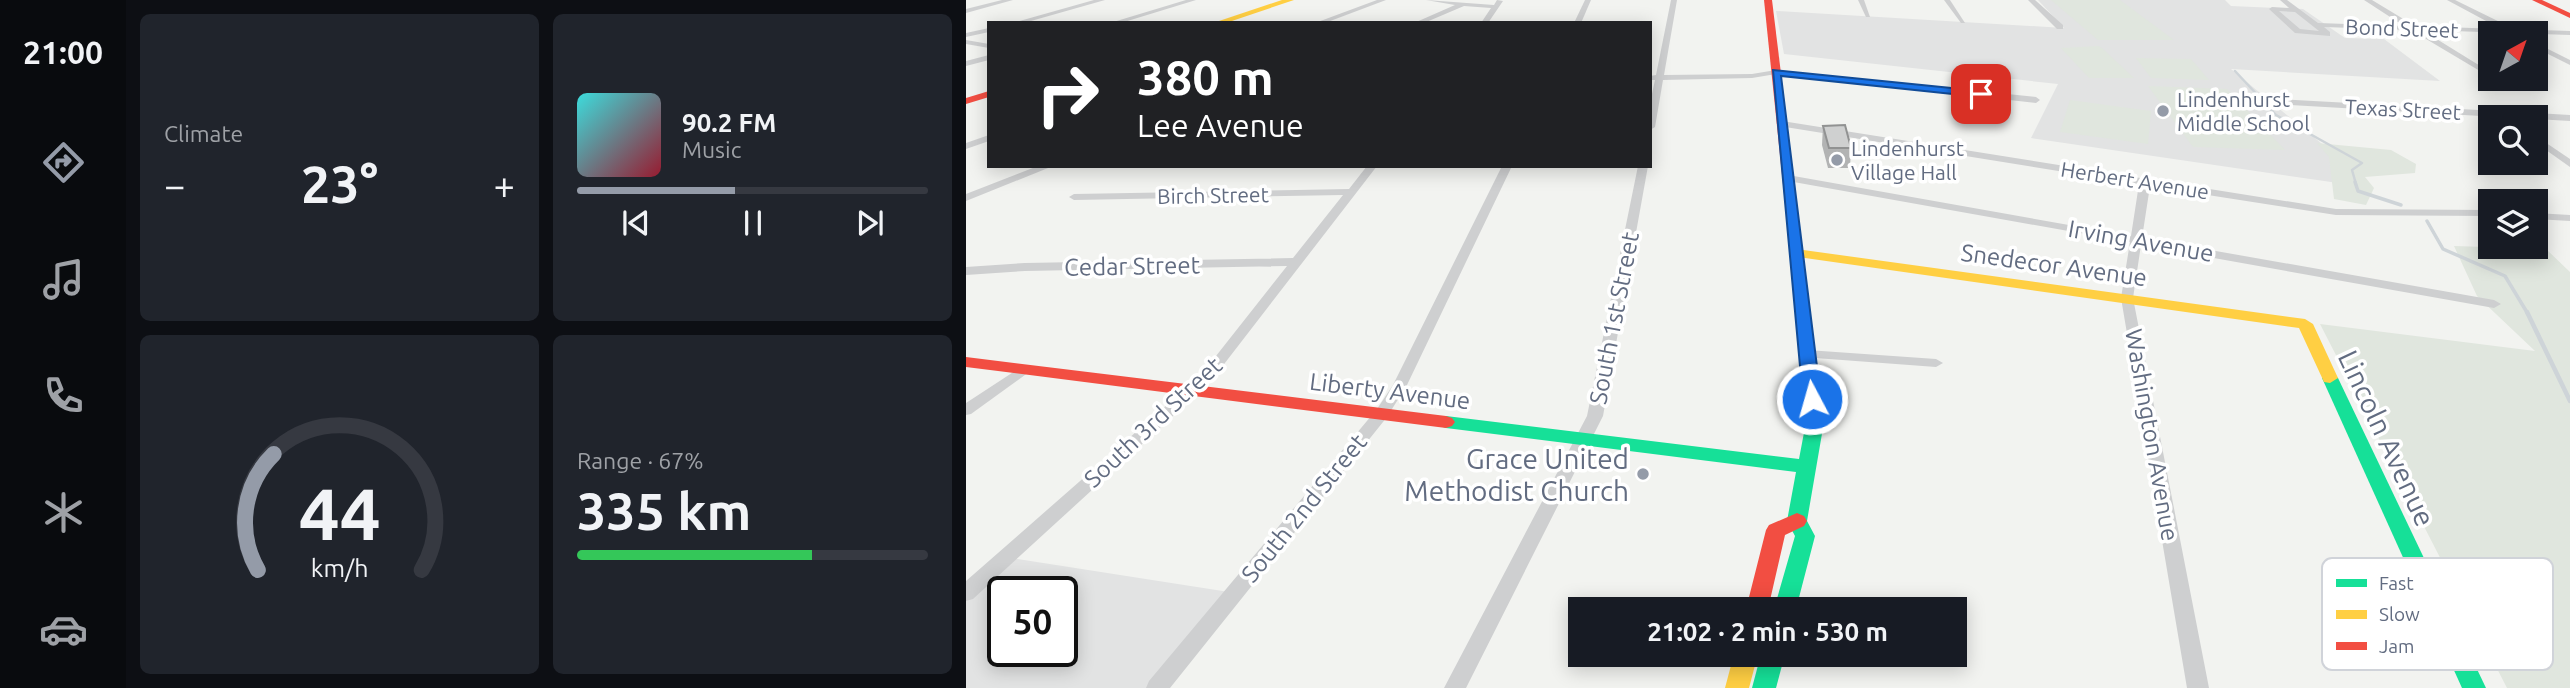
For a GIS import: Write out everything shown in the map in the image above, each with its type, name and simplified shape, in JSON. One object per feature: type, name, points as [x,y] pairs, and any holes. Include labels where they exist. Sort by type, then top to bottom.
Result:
[{"type":"street","points":[[966,11],[1010,0]]},
{"type":"street","points":[[1023,21],[1102,0]]},
{"type":"street","points":[[1120,21],[1192,0]]},
{"type":"street","points":[[1223,21],[1290,0]]},
{"type":"street","points":[[1324,21],[1383,0]]},
{"type":"street","points":[[1429,0],[1496,7]]},
{"type":"street","points":[[1422,21],[1473,0]]},
{"type":"street","points":[[1486,21],[1501,0]]},
{"type":"street","points":[[1578,21],[1588,0]]},
{"type":"street","points":[[1652,107],[1655,78],[1674,0]]},
{"type":"street","points":[[1768,0],[1815,422],[1797,521],[1805,536],[1788,597]]},
{"type":"street","points":[[1860,0],[1868,16]]},
{"type":"street","points":[[1947,0],[1963,22]]},
{"type":"street","points":[[2031,0],[2060,27]]},
{"type":"street","points":[[2283,0],[2297,10],[2318,25],[2326,34],[2298,31],[2272,9],[2297,10]]},
{"type":"street","points":[[2367,0],[2478,68]]},
{"type":"street","points":[[2450,0],[2491,21]]},
{"type":"street","points":[[2536,0],[2570,16]]},
{"type":"street","name":"Bond Street","points":[[2318,25],[2478,31]]},
{"type":"street","points":[[966,36],[987,31]]},
{"type":"street","name":"Bond Street","points":[[2548,33],[2570,33]]},
{"type":"street","points":[[966,41],[987,46]]},
{"type":"street","points":[[2548,51],[2570,62]]},
{"type":"street","points":[[966,64],[987,59]]},
{"type":"street","points":[[1655,78],[1752,76],[1776,72],[2036,100]]},
{"type":"street","points":[[966,101],[987,95]]},
{"type":"street","name":"Texas Street","points":[[2277,102],[2478,114]]},
{"type":"street","name":"Texas Street","points":[[2548,117],[2570,118]]},
{"type":"street","name":"Herbert Avenue","points":[[1782,124],[2336,212],[2478,213]]},
{"type":"street","points":[[966,146],[987,139]]},
{"type":"street","points":[[2548,148],[2569,163]]},
{"type":"street","points":[[966,198],[1043,168]]},
{"type":"street","name":"South 3rd Street","points":[[966,593],[1195,390],[1370,168]]},
{"type":"street","name":"South 2nd Street","points":[[1157,688],[1382,413],[1400,385],[1506,168]]},
{"type":"street","name":"South 1st Street","points":[[1455,688],[1595,416],[1643,168]]},
{"type":"street","name":"Irving Avenue","points":[[1788,178],[2494,304]]},
{"type":"street","name":"Washington Avenue","points":[[2146,182],[2127,298],[2198,688]]},
{"type":"street","name":"Birch Street","points":[[1074,197],[1351,192]]},
{"type":"street","points":[[2548,217],[2570,218]]},
{"type":"street","name":"Snedecor Avenue","points":[[1796,253],[2305,324]]},
{"type":"street","name":"Cedar Street","points":[[966,271],[1025,267],[1298,262]]},
{"type":"street","name":"Lincoln Avenue","points":[[2305,324],[2414,558]]},
{"type":"street","points":[[1807,354],[1936,363]]},
{"type":"street","name":"Liberty Avenue","points":[[966,362],[1808,467]]},
{"type":"street","points":[[966,410],[1024,369]]},
{"type":"street","points":[[1760,597],[1776,530],[1797,521]]},
{"type":"street","points":[[1737,688],[1742,667]]},
{"type":"street","points":[[1764,688],[1770,667]]},
{"type":"street","name":"Lincoln Avenue","points":[[2466,670],[2474,688]]},
{"type":"shaded area","name":"Lindenhurst Middle School","points":[[2038,0],[2225,0],[2231,6],[2303,9],[2345,38],[2384,39],[2440,81],[2231,69],[2333,153],[2338,183],[2031,138],[2058,84],[1784,54],[1776,11],[2064,28]]},
{"type":"shaded area","points":[[2051,0],[2120,0],[2174,40],[2098,40]]},
{"type":"shaded area","points":[[2098,46],[2134,78],[2089,78],[2061,48]]},
{"type":"shaded area","points":[[2136,58],[2191,59],[2209,80],[2151,78]]},
{"type":"shaded area","points":[[2148,86],[2227,89],[2285,150],[2193,147]]},
{"type":"shaded area","points":[[2070,100],[2151,111],[2148,144],[2060,132]]},
{"type":"shaded area","points":[[2317,143],[2391,150],[2416,164],[2415,173],[2365,177],[2374,188],[2366,205],[2334,199],[2329,157]]},
{"type":"shaded area","points":[[2454,246],[2478,247],[2478,259],[2548,259],[2548,251],[2570,272],[2570,688],[2507,688],[2498,670],[2553,670],[2553,558],[2440,558],[2320,324],[2535,351],[2477,296]]},
{"type":"shaded area","points":[[1012,558],[1229,592],[1149,688],[966,688],[966,601],[987,581],[987,667],[1078,667],[1078,576],[993,576]]},
{"type":"building","points":[[1845,125],[1851,148],[1829,148],[1823,126]]},
{"type":"waterway","points":[[2235,71],[2276,115],[2362,163],[2352,170],[2356,184]]},
{"type":"waterway","points":[[2355,182],[2358,191],[2401,205]]},
{"type":"waterway","points":[[2427,221],[2443,249],[2505,276],[2528,314]]},
{"type":"waterway","points":[[2528,314],[2570,401]]},
{"type":"traffic: fast","points":[[1788,597],[1805,536],[1797,521],[1815,422],[1803,311]]},
{"type":"traffic: fast","points":[[2330,378],[2414,558]]},
{"type":"traffic: fast","points":[[1446,422],[1808,467]]},
{"type":"traffic: fast","points":[[1764,688],[1770,667]]},
{"type":"traffic: fast","points":[[2466,670],[2474,688]]},
{"type":"traffic: slow","points":[[1223,21],[1290,0]]},
{"type":"traffic: slow","points":[[1796,253],[2305,324],[2330,378]]},
{"type":"traffic: slow","points":[[1737,688],[1743,667]]},
{"type":"traffic: jam","points":[[1768,0],[1803,311]]},
{"type":"traffic: jam","points":[[2536,0],[2570,16]]},
{"type":"traffic: jam","points":[[966,101],[987,95]]},
{"type":"traffic: jam","points":[[966,362],[1446,422]]},
{"type":"traffic: jam","points":[[1760,597],[1776,530],[1797,521]]},
{"type":"place","name":"Lindenhurst Middle School","points":[[2163,111]]},
{"type":"place","name":"Lindenhurst Village Hall","points":[[1837,160]]},
{"type":"place","name":"Grace United Methodist Church","points":[[1643,474]]},
{"type":"route","points":[[1812,399],[1776,72],[1981,94]]}]
